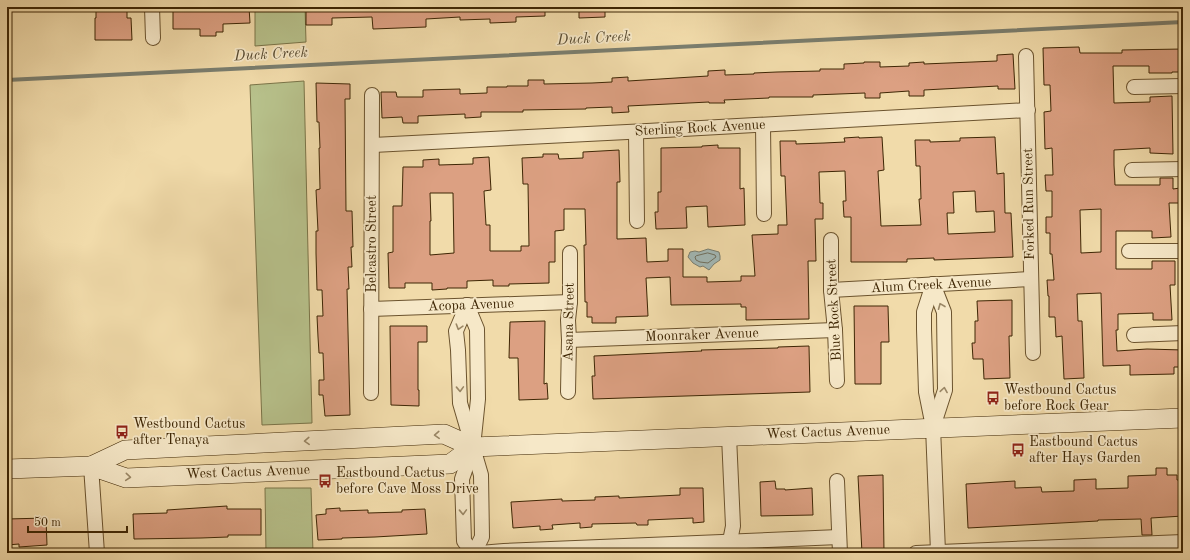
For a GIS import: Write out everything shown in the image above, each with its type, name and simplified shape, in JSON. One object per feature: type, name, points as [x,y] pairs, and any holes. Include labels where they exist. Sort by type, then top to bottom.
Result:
[{"type":"main road","name":"West Cactus Avenue","points":[[91,466],[125,450],[444,434],[473,447],[1183,418]]},
{"type":"main road","name":"West Cactus Avenue","points":[[7,470],[91,466],[126,478],[450,464],[473,447]]},
{"type":"street","points":[[152,7],[153,38]]},
{"type":"street","name":"Forked Run Street","points":[[1026,56],[1033,353]]},
{"type":"street","points":[[1134,86],[1183,86]]},
{"type":"street","name":"Belcastro Street","points":[[372,95],[372,393]]},
{"type":"street","name":"Sterling Rock Avenue","points":[[373,145],[1028,110]]},
{"type":"street","points":[[763,125],[764,214]]},
{"type":"street","points":[[636,132],[637,221]]},
{"type":"street","points":[[1132,170],[1183,169]]},
{"type":"street","name":"Blue Rock Street","points":[[831,240],[831,290],[835,330],[837,381]]},
{"type":"street","points":[[1129,251],[1183,250]]},
{"type":"street","name":"Asana Street","points":[[568,392],[570,253]]},
{"type":"street","name":"Alum Creek Avenue","points":[[831,290],[1031,280]]},
{"type":"street","points":[[932,284],[944,312],[945,390],[933,428]]},
{"type":"street","points":[[932,284],[924,312],[924,329],[926,392],[933,428],[938,552]]},
{"type":"street","name":"Acopa Avenue","points":[[371,308],[570,302]]},
{"type":"street","points":[[466,305],[456,331],[460,403],[473,447],[481,475],[482,537],[473,553],[464,541],[462,479],[473,447],[478,399],[477,329],[466,305]]},
{"type":"street","name":"Moonraker Avenue","points":[[569,340],[835,330]]},
{"type":"street","points":[[1134,335],[1183,333]]},
{"type":"street","points":[[729,436],[733,526],[730,547]]},
{"type":"street","points":[[91,466],[97,553]]},
{"type":"street","points":[[837,481],[840,553]]},
{"type":"street","points":[[480,553],[504,551],[730,547],[839,537]]},
{"type":"street","points":[[916,553],[1110,549],[1183,542]]},
{"type":"green space","points":[[255,7],[305,7],[306,42],[255,46]]},
{"type":"green space","points":[[304,81],[312,423],[262,425],[250,85]]},
{"type":"green space","points":[[265,488],[311,488],[313,553],[266,553]]},
{"type":"water","points":[[708,249],[719,252],[720,256],[720,260],[709,270],[703,266],[700,267],[693,263],[688,257],[690,252],[699,252]]},
{"type":"building","points":[[96,7],[127,7],[127,18],[131,18],[132,40],[95,40]]},
{"type":"building","points":[[173,7],[249,7],[250,23],[223,24],[223,32],[216,32],[216,36],[200,36],[200,29],[173,29]]},
{"type":"building","points":[[306,7],[545,7],[545,16],[516,17],[516,22],[490,23],[490,19],[460,20],[460,17],[426,19],[426,27],[373,29],[372,17],[332,18],[332,25],[306,25]]},
{"type":"building","points":[[579,7],[605,7],[605,17],[579,18]]},
{"type":"building","points":[[1079,47],[1080,53],[1122,53],[1122,50],[1183,49],[1183,72],[1149,73],[1149,66],[1113,66],[1114,103],[1150,102],[1150,97],[1172,96],[1173,154],[1150,153],[1150,148],[1114,150],[1114,165],[1115,185],[1160,185],[1160,178],[1173,178],[1173,189],[1180,188],[1180,203],[1169,203],[1171,237],[1152,238],[1152,231],[1116,231],[1116,269],[1152,269],[1152,261],[1175,261],[1175,285],[1170,285],[1172,320],[1153,320],[1153,313],[1118,314],[1118,330],[1116,330],[1117,351],[1147,349],[1183,350],[1183,367],[1174,367],[1174,374],[1130,375],[1130,365],[1103,366],[1101,293],[1077,294],[1078,321],[1082,321],[1084,378],[1064,379],[1062,336],[1056,337],[1055,317],[1049,317],[1047,280],[1054,280],[1052,254],[1050,254],[1050,233],[1046,233],[1046,217],[1052,217],[1052,191],[1046,191],[1045,175],[1053,175],[1052,148],[1045,149],[1044,112],[1051,111],[1050,85],[1044,85],[1043,48]],"holes":[[[1101,209],[1101,252],[1081,253],[1080,210]]]},
{"type":"building","points":[[1013,54],[1015,89],[998,89],[998,86],[924,90],[924,96],[909,96],[909,91],[880,93],[880,98],[865,98],[865,93],[813,95],[813,97],[769,97],[724,100],[725,103],[709,102],[628,106],[629,112],[612,113],[612,107],[523,110],[523,112],[481,112],[481,117],[465,118],[465,114],[418,116],[418,123],[403,123],[402,117],[382,118],[381,92],[396,92],[397,97],[423,97],[423,90],[460,89],[460,94],[487,93],[487,87],[528,86],[528,80],[544,80],[544,84],[592,83],[612,82],[612,78],[628,77],[628,81],[708,76],[708,71],[725,70],[725,75],[820,71],[820,69],[844,69],[844,64],[864,62],[880,62],[880,67],[909,66],[909,63],[924,62],[924,64],[997,61],[997,55]]},
{"type":"building","points":[[316,83],[350,84],[350,99],[345,99],[346,211],[352,211],[353,247],[351,247],[352,267],[348,267],[349,289],[347,289],[350,415],[325,416],[323,395],[319,395],[319,380],[324,380],[323,353],[319,353],[317,316],[323,316],[322,290],[317,290],[316,231],[318,231],[316,190],[320,189],[320,148],[319,122],[317,122]]},
{"type":"building","points":[[882,137],[884,170],[878,171],[881,226],[921,225],[919,199],[921,199],[920,166],[916,166],[915,140],[930,140],[930,142],[960,141],[960,138],[995,137],[997,174],[1004,173],[1005,213],[1011,213],[1013,257],[934,260],[934,258],[907,259],[907,262],[851,262],[851,217],[844,217],[843,201],[846,201],[845,171],[819,172],[820,203],[823,203],[823,219],[815,219],[816,261],[808,261],[809,319],[746,320],[746,307],[741,307],[741,304],[671,305],[670,277],[646,278],[648,316],[616,317],[616,323],[592,323],[592,317],[587,317],[587,302],[585,302],[585,209],[564,209],[564,230],[555,231],[555,262],[549,262],[549,283],[493,286],[493,280],[467,281],[467,288],[432,290],[432,283],[405,283],[405,288],[389,288],[388,253],[393,252],[393,206],[402,206],[403,167],[423,167],[423,160],[439,159],[439,165],[473,164],[473,158],[489,157],[491,190],[484,191],[486,225],[490,225],[490,251],[521,251],[521,246],[529,246],[528,184],[523,184],[522,158],[543,157],[543,154],[558,154],[559,159],[583,158],[583,152],[619,150],[620,182],[617,182],[617,239],[646,238],[647,262],[668,261],[668,249],[683,249],[683,277],[707,277],[707,282],[741,281],[741,276],[755,276],[752,235],[778,234],[778,225],[787,225],[785,176],[781,176],[780,141],[796,141],[796,144],[845,142],[844,138]],"holes":[[[975,191],[976,212],[994,211],[995,232],[948,234],[947,213],[954,213],[953,192]],[[430,193],[453,193],[454,253],[430,255]]]},
{"type":"building","points":[[718,145],[718,148],[740,148],[740,189],[744,188],[745,225],[708,227],[707,206],[686,207],[687,228],[656,229],[655,212],[658,212],[658,192],[661,192],[661,148]]},
{"type":"building","points":[[1012,300],[1012,336],[1009,336],[1010,378],[984,379],[983,359],[973,359],[972,343],[975,343],[975,321],[978,321],[977,301]]},
{"type":"building","points":[[854,306],[888,306],[889,342],[881,342],[881,384],[855,384]]},
{"type":"building","points":[[545,321],[544,384],[547,383],[548,399],[519,400],[518,358],[509,358],[510,322]]},
{"type":"building","points":[[390,326],[427,326],[427,342],[418,342],[419,406],[391,405]]},
{"type":"building","points":[[809,346],[810,392],[593,399],[592,376],[595,376],[594,356]]},
{"type":"building","points":[[1156,468],[1167,468],[1167,475],[1177,475],[1177,480],[1183,480],[1183,516],[1151,518],[1152,535],[1142,535],[1141,519],[1098,520],[968,528],[966,484],[1015,481],[1015,488],[1041,487],[1042,492],[1074,491],[1074,480],[1096,479],[1096,489],[1128,488],[1128,476],[1156,475]]},
{"type":"building","points":[[883,475],[884,553],[862,553],[858,476]]},
{"type":"building","points":[[775,481],[776,489],[785,490],[812,488],[813,515],[761,516],[760,482]]},
{"type":"building","points":[[680,488],[703,488],[704,522],[693,523],[693,518],[648,520],[648,525],[637,525],[636,523],[592,524],[592,527],[580,528],[580,523],[552,525],[553,529],[540,530],[540,526],[513,528],[511,502],[562,499],[562,501],[595,500],[595,497],[619,496],[619,498],[680,495]]},
{"type":"building","points":[[227,506],[227,509],[261,509],[261,535],[134,539],[133,514],[167,513],[167,510]]},
{"type":"building","points":[[340,508],[340,511],[368,510],[368,513],[402,512],[402,510],[425,509],[427,534],[318,540],[316,515],[326,514],[326,509]]},
{"type":"building","points":[[46,518],[47,545],[19,547],[19,544],[7,545],[7,519]]},
{"type":"waterway","name":"Duck Creek","points":[[7,80],[1183,22]]},
{"type":"place","name":"Westbound Cactus before Rock Gear","points":[[993,398]]},
{"type":"place","name":"Westbound Cactus after Tenaya","points":[[122,432]]},
{"type":"place","name":"Eastbound Cactus after Hays Garden","points":[[1018,450]]},
{"type":"place","name":"Eastbound Cactus before Cave Moss Drive","points":[[325,481]]}]
